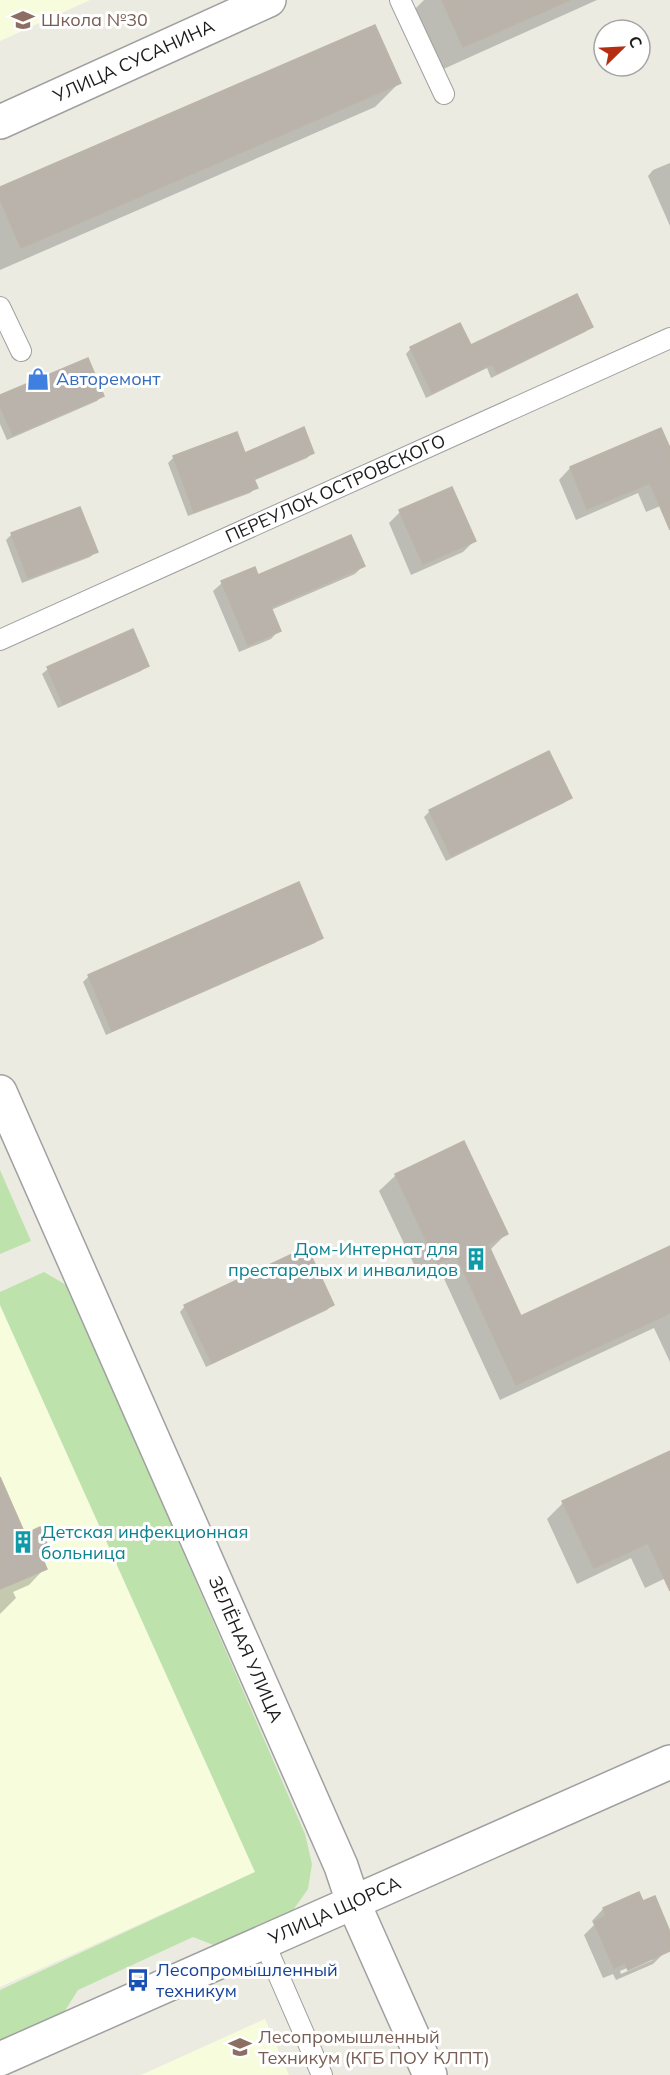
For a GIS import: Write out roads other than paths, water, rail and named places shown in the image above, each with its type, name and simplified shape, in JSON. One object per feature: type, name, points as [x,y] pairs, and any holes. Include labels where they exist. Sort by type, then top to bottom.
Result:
[{"type":"street","name":"УЛИЦА СУСАНИНА","points":[[0,122],[269,0]]},
{"type":"street","name":"ЗЕЛЁНАЯ УЛИЦА","points":[[0,1092],[341,1866],[353,1902],[430,2075]]},
{"type":"street","name":"УЛИЦА ЩОРСА","points":[[0,2059],[670,1762]]},
{"type":"lane","points":[[400,0],[444,93]]},
{"type":"lane","points":[[0,308],[21,351]]},
{"type":"lane","name":"ПЕРЕУЛОК ОСТРОВСКОГО","points":[[0,640],[670,338]]},
{"type":"lane","points":[[264,1942],[322,2075]]},
{"type":"place","name":"Школа №30","points":[[23,20]]},
{"type":"place","name":"Авторемонт","points":[[38,379]]},
{"type":"place","name":"Дом-Интернат для престарелых и инвалидов","points":[[476,1259]]},
{"type":"place","name":"Детская инфекционная больница","points":[[23,1542]]},
{"type":"place","name":"Лесопромышленный техникум","points":[[138,1980]]},
{"type":"place","name":"Лесопромышленный Техникум (КГБ ПОУ КЛПТ)","points":[[240,2047]]}]
